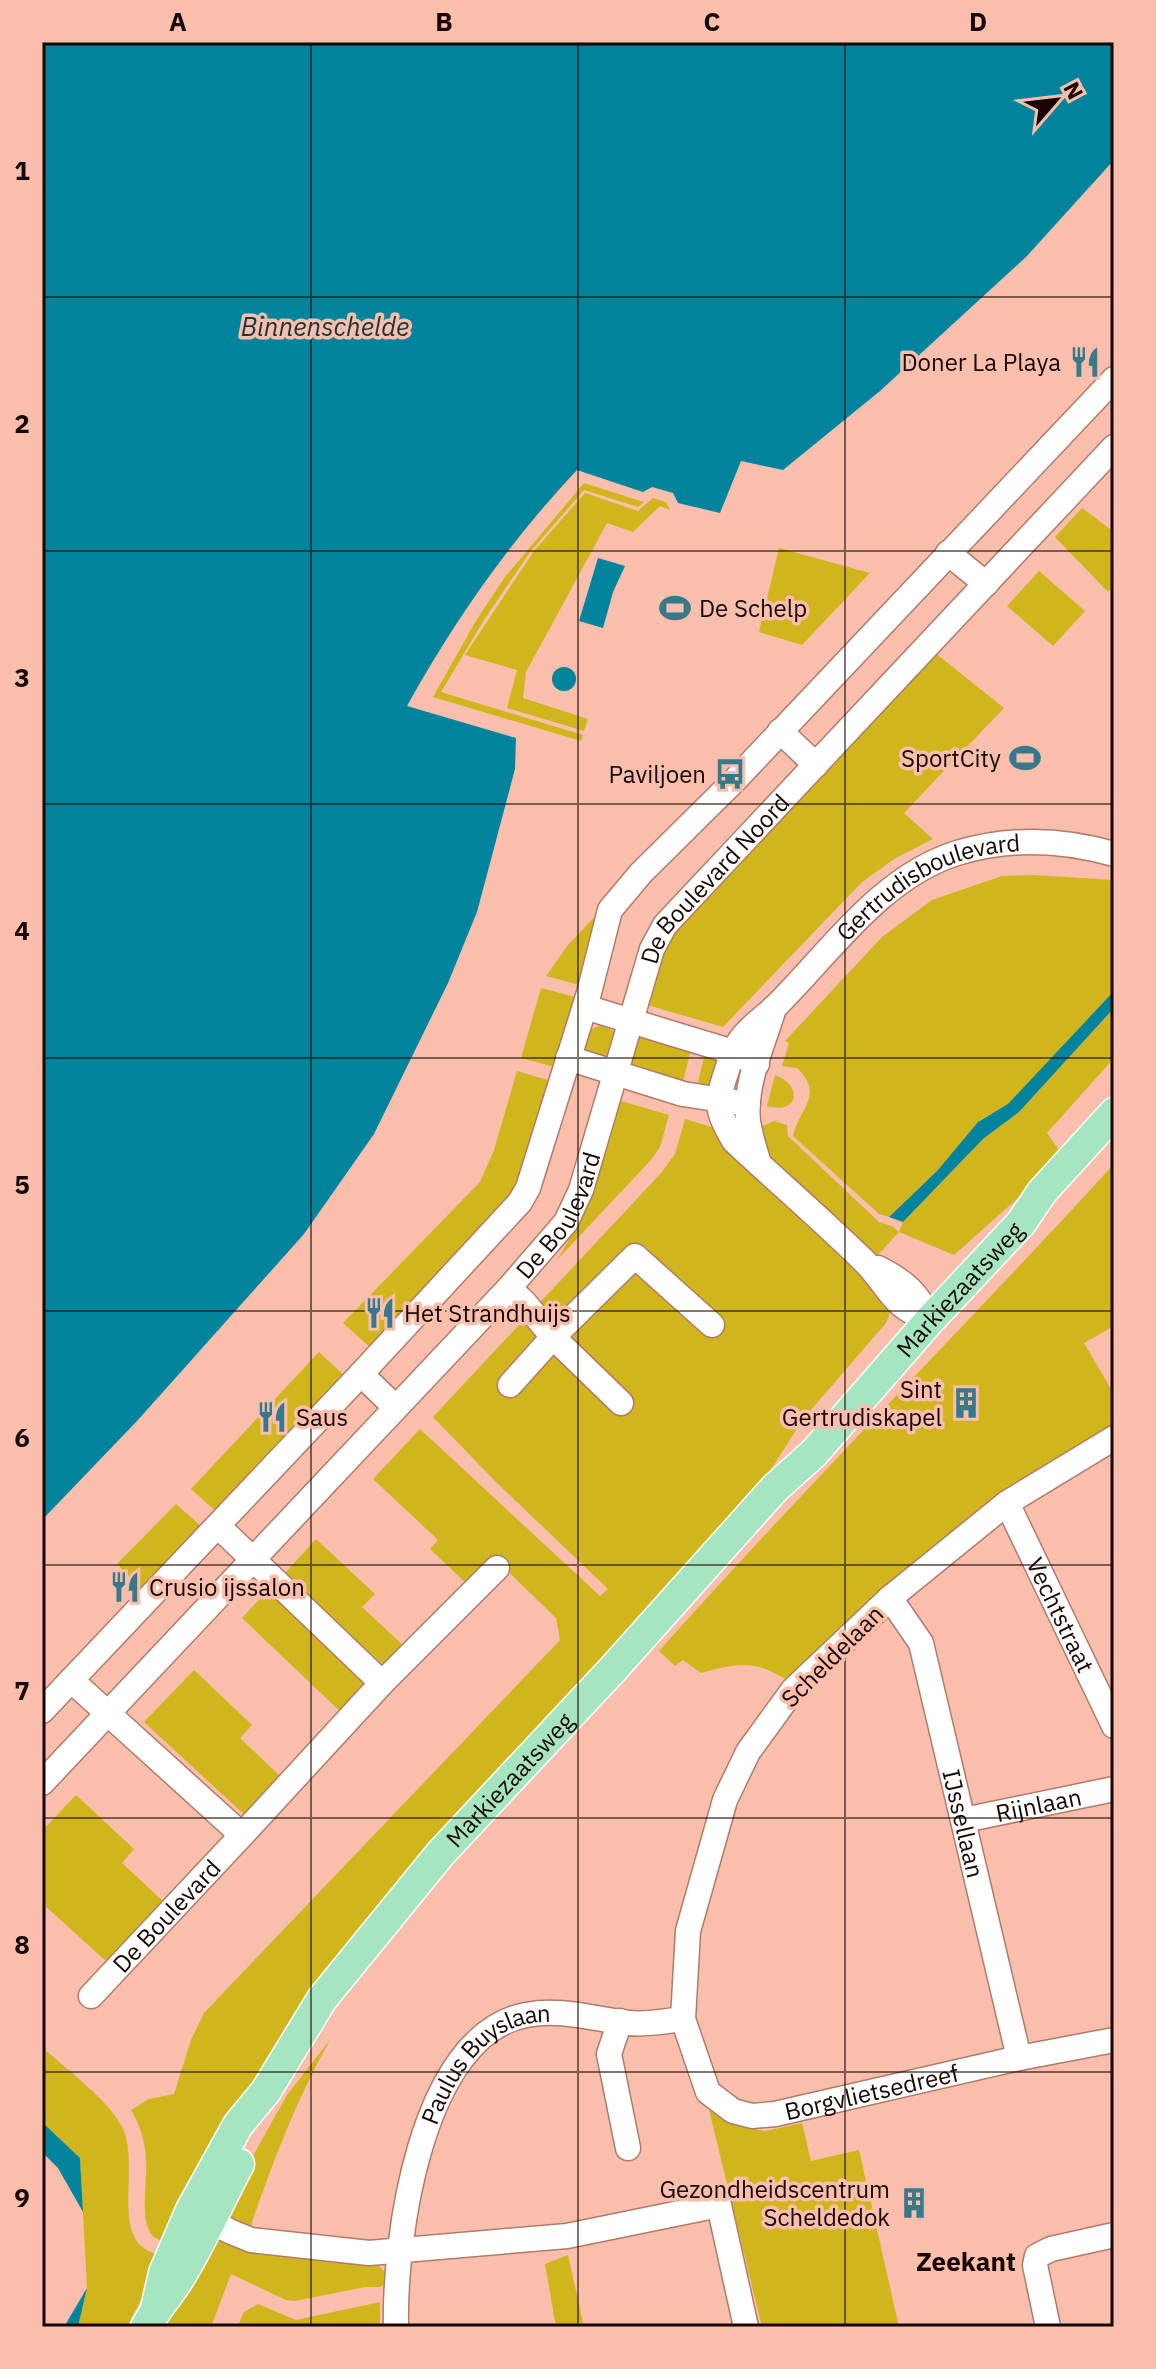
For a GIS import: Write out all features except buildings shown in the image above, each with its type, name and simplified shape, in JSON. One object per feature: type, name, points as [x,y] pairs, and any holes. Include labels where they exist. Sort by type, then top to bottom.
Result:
[{"type":"main road","name":"Markiezaatsweg","points":[[151,2318],[177,2282],[201,2216],[256,2132],[266,2091],[322,1999],[441,1853],[614,1668],[775,1488],[814,1453],[920,1311],[1021,1223],[1042,1192],[1114,1113]]},
{"type":"street","points":[[757,1064],[634,1014],[587,1000],[610,910],[641,873],[948,553],[1111,389]]},
{"type":"street","name":"De Boulevard Noord","points":[[634,1014],[652,949],[665,925],[1114,447]]},
{"type":"street","points":[[948,553],[986,584]]},
{"type":"street","points":[[780,731],[816,765]]},
{"type":"street","name":"Gertrudisboulevard","points":[[719,1101],[733,1052],[741,1038],[879,899],[918,871],[955,854],[997,844],[1038,841],[1082,846],[1114,854]]},
{"type":"street","name":"De Boulevard","points":[[42,1711],[520,1202],[528,1188],[587,1000]]},
{"type":"street","name":"Gertrudisboulevard","points":[[759,1164],[748,1121],[748,1104],[774,1008]]},
{"type":"street","name":"De Boulevard","points":[[42,1783],[115,1720],[260,1568],[395,1407],[509,1288],[566,1222],[581,1190],[634,1014]]},
{"type":"street","points":[[568,1058],[683,1094],[748,1104]]},
{"type":"street","points":[[719,1101],[724,1123],[734,1141],[865,1262],[893,1275],[920,1311]]},
{"type":"street","points":[[510,1385],[553,1337],[635,1256],[712,1325]]},
{"type":"street","points":[[509,1288],[553,1337],[621,1403]]},
{"type":"street","points":[[361,1374],[395,1407]]},
{"type":"street","name":"Scheldelaan","points":[[683,2019],[688,1931],[725,1800],[748,1752],[793,1690],[890,1598],[1007,1503],[1114,1438]]},
{"type":"street","name":"Vechtstraat","points":[[1007,1503],[1114,1726]]},
{"type":"street","points":[[218,1526],[382,1683]]},
{"type":"street","name":"De Boulevard","points":[[91,1996],[382,1683],[497,1568]]},
{"type":"street","name":"IJssellaan","points":[[890,1598],[921,1643],[1019,2058]]},
{"type":"street","points":[[71,1680],[242,1835]]},
{"type":"street","name":"Rijnlaan","points":[[964,1820],[1114,1789]]},
{"type":"street","name":"Paulus Buyslaan","points":[[396,2327],[398,2250],[422,2137],[449,2074],[472,2046],[492,2029],[524,2015],[569,2013],[648,2024],[683,2019]]},
{"type":"street","name":"Borgvlietsedreef","points":[[683,2019],[708,2092],[733,2111],[752,2116],[775,2114],[1019,2058],[1114,2040]]},
{"type":"street","points":[[620,2021],[609,2054],[628,2148]]},
{"type":"street","points":[[201,2216],[251,2240],[369,2253],[567,2236],[719,2205],[746,2327]]},
{"type":"street","points":[[1048,2327],[1035,2265],[1037,2256],[1051,2249],[1114,2235]]},
{"type":"shaded area","points":[[584,483],[644,502],[638,507],[584,490],[530,552],[441,692],[583,735],[581,741],[433,697],[477,619],[505,577]]},
{"type":"shaded area","points":[[585,493],[638,511],[653,498],[666,502],[670,510],[660,506],[633,532],[607,523],[526,672],[523,698],[588,719],[584,731],[507,708],[517,670],[465,655],[534,551]]},
{"type":"shaded area","points":[[1082,508],[1114,532],[1114,586],[1108,592],[1055,537]]},
{"type":"shaded area","points":[[779,548],[870,573],[802,645],[759,632]]},
{"type":"shaded area","points":[[1039,571],[1085,611],[1053,646],[1007,606]]},
{"type":"shaded area","points":[[934,652],[1004,708],[904,813],[933,839],[894,859],[862,882],[723,1027],[644,1004],[663,940]]},
{"type":"shaded area","points":[[1002,876],[1114,880],[1114,991],[1008,1105],[980,1120],[937,1171],[889,1217],[879,1214],[793,1136],[810,1094],[805,1078],[797,1068],[782,1066],[789,1043],[785,1041],[882,937],[932,900]]},
{"type":"shaded area","points":[[622,888],[583,986],[546,976],[568,945]]},
{"type":"shaded area","points":[[541,988],[579,998],[559,1068],[521,1058]]},
{"type":"shaded area","points":[[1114,1008],[1114,1058],[1047,1133],[1064,1157],[954,1255],[899,1232],[903,1222],[983,1139],[1019,1112]]},
{"type":"shaded area","points":[[601,1025],[616,1032],[607,1059],[587,1052],[584,1046],[590,1030]]},
{"type":"shaded area","points":[[639,1034],[691,1049],[682,1086],[629,1071]]},
{"type":"shaded area","points":[[705,1053],[720,1057],[712,1095],[696,1090]]},
{"type":"shaded area","points":[[517,1071],[555,1082],[523,1186],[373,1350],[343,1323],[480,1182],[494,1150]]},
{"type":"shaded area","points":[[775,1075],[790,1086],[794,1098],[791,1103],[777,1108],[767,1106]]},
{"type":"shaded area","points":[[618,1100],[669,1115],[660,1147],[557,1260],[587,1201]]},
{"type":"shaded area","points":[[685,1119],[721,1130],[859,1267],[891,1310],[886,1323],[804,1418],[750,1502],[316,1987],[245,2095],[169,2244],[160,2240],[148,2228],[145,2152],[142,2133],[131,2110],[149,2099],[174,2094],[191,2040],[204,2013],[560,1640],[556,1618],[495,1559],[469,1586],[430,1549],[438,1540],[373,1479],[420,1429],[600,1596],[608,1589],[433,1417],[662,1172],[675,1154]]},
{"type":"shaded area","points":[[774,1121],[787,1125],[788,1136],[879,1222],[899,1232],[877,1256],[773,1162],[764,1148],[758,1128]]},
{"type":"shaded area","points":[[1114,1164],[1114,1326],[1084,1343],[1114,1394],[1114,1423],[978,1515],[790,1682],[767,1670],[747,1665],[701,1673],[683,1660],[675,1666],[659,1651]]},
{"type":"shaded area","points":[[319,1352],[348,1379],[220,1515],[191,1489]]},
{"type":"shaded area","points":[[176,1504],[202,1527],[142,1589],[117,1564]]},
{"type":"shaded area","points":[[316,1539],[375,1594],[362,1607],[408,1650],[389,1670],[284,1574]]},
{"type":"shaded area","points":[[269,1589],[374,1685],[345,1716],[242,1618]]},
{"type":"shaded area","points":[[194,1670],[252,1725],[240,1738],[284,1780],[248,1818],[144,1722]]},
{"type":"shaded area","points":[[76,1795],[134,1849],[122,1863],[166,1904],[109,1964],[42,1903],[42,1831]]},
{"type":"shaded area","points":[[330,2040],[285,2134],[249,2231],[226,2217],[225,2206],[287,2095]]},
{"type":"shaded area","points":[[42,2047],[96,2094],[121,2125],[128,2154],[128,2205],[133,2235],[143,2248],[163,2257],[127,2327],[78,2327],[87,2288],[80,2158],[42,2122]]},
{"type":"shaded area","points":[[709,2110],[749,2128],[765,2131],[802,2123],[811,2161],[859,2150],[899,2327],[762,2327]]},
{"type":"shaded area","points":[[214,2240],[375,2262],[386,2273],[386,2282],[381,2287],[365,2287],[295,2301],[286,2300],[231,2274],[211,2327],[161,2327]]},
{"type":"shaded area","points":[[568,2255],[584,2327],[556,2327],[545,2264]]},
{"type":"shaded area","points":[[380,2302],[380,2327],[237,2327],[244,2312],[258,2304],[296,2320]]},
{"type":"water","name":"Binnenschelde","points":[[42,42],[1114,42],[1114,160],[1026,257],[880,391],[783,470],[741,461],[720,513],[678,503],[673,493],[652,487],[643,492],[577,470],[506,553],[444,643],[407,706],[516,738],[515,769],[477,912],[448,983],[374,1134],[304,1234],[137,1421],[42,1520]]},
{"type":"water","points":[[598,558],[625,566],[613,592],[603,628],[579,621]]},
{"type":"water","points":[[564,667],[573,670],[576,679],[573,688],[564,691],[555,688],[552,679],[555,670]]},
{"type":"water","points":[[1114,991],[1114,1008],[1019,1112],[983,1139],[903,1222],[889,1217],[937,1171],[978,1122],[1008,1104]]},
{"type":"water","points":[[42,2122],[80,2158],[83,2212],[58,2168],[42,2152]]},
{"type":"water","points":[[87,2288],[78,2327],[64,2327]]},
{"type":"place","name":"Doner La Playa","points":[[1085,362]]},
{"type":"place","name":"De Schelp","points":[[675,608]]},
{"type":"place","name":"SportCity","points":[[1025,758]]},
{"type":"place","name":"Paviljoen","points":[[730,774]]},
{"type":"place","name":"Het Strandhuijs","points":[[380,1313]]},
{"type":"place","name":"Sint Gertrudiskapel","points":[[966,1403]]},
{"type":"place","name":"Saus","points":[[272,1417]]},
{"type":"place","name":"Crusio ijssalon","points":[[125,1587]]},
{"type":"place","name":"Gezondheidscentrum Scheldedok","points":[[914,2203]]},
{"type":"district","name":"Zeekant","points":[[966,2261]]}]
